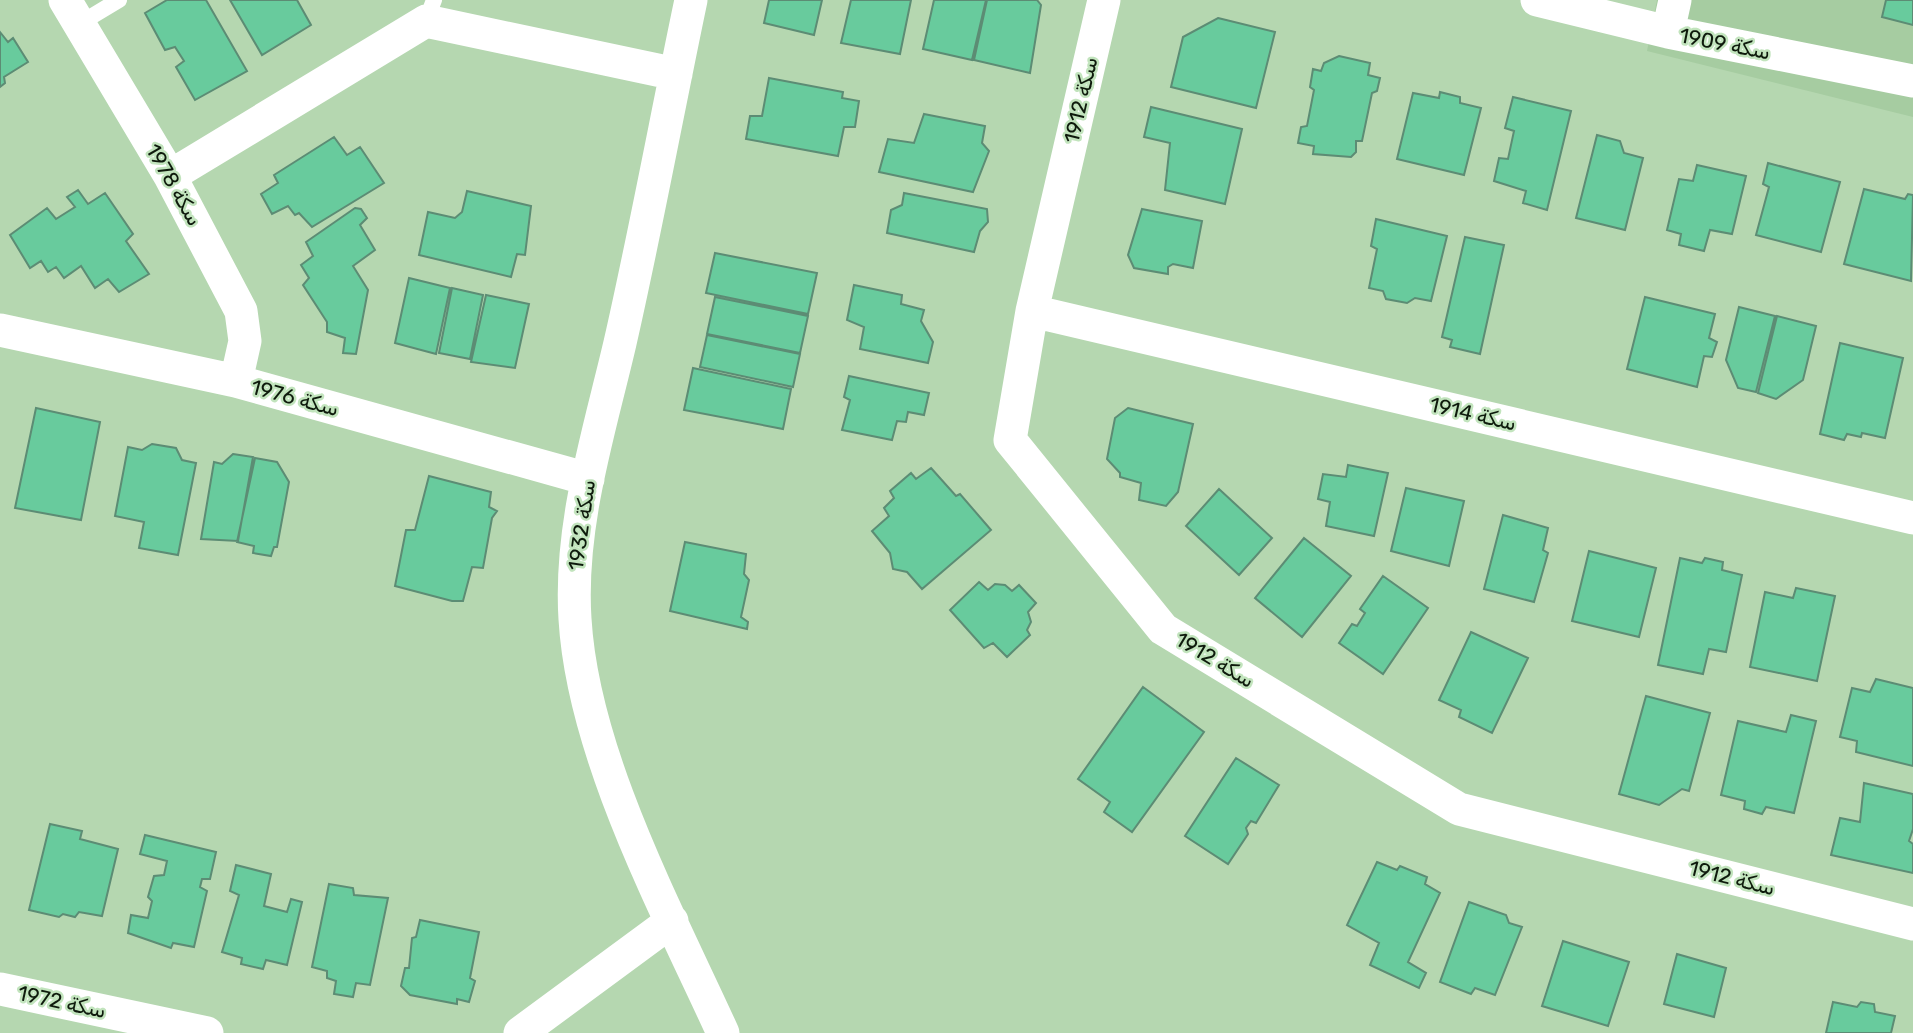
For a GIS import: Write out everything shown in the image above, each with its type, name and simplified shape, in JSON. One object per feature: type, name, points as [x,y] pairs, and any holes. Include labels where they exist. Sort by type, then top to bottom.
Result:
[{"type":"street","name":"سكة 1932","points":[[691,0],[620,341],[588,479],[576,548],[575,619],[585,689],[638,846],[723,1033]]},
{"type":"street","name":"سكة 1912","points":[[1104,0],[1032,311],[1010,440],[1163,629],[1459,809],[1913,924]]},
{"type":"street","name":"سكة 1909","points":[[1537,0],[1668,32],[1913,81]]},
{"type":"street","points":[[1668,32],[1675,0]]},
{"type":"street","points":[[170,176],[430,11],[676,74]]},
{"type":"street","name":"سكة 1978","points":[[72,12],[170,176],[241,311],[245,341],[236,382]]},
{"type":"street","name":"سكة 1914","points":[[1032,311],[1913,518]]},
{"type":"street","name":"سكة 1976","points":[[0,330],[236,382],[588,479]]},
{"type":"street","points":[[520,1033],[672,921]]},
{"type":"street","name":"سكة 1972","points":[[0,989],[207,1033]]},
{"type":"lane","points":[[72,12],[119,0]]},
{"type":"shaded area","points":[[1657,0],[1913,0],[1913,117],[1647,51]]},
{"type":"building","points":[[167,0],[206,0],[247,71],[195,100],[176,67],[184,61],[175,47],[165,50],[145,13]]},
{"type":"building","points":[[230,0],[297,0],[311,25],[262,55]]},
{"type":"building","points":[[769,0],[822,0],[814,35],[764,23]]},
{"type":"building","points":[[851,0],[911,0],[900,54],[841,43]]},
{"type":"building","points":[[934,0],[986,0],[972,60],[923,49]]},
{"type":"building","points":[[987,0],[1037,0],[1041,5],[1030,73],[974,60]]},
{"type":"building","points":[[1886,0],[1913,0],[1913,25],[1882,17]]},
{"type":"building","points":[[1218,18],[1275,32],[1256,108],[1171,87],[1183,37]]},
{"type":"building","points":[[0,32],[8,42],[13,38],[28,62],[4,77],[5,83],[0,87]]},
{"type":"building","points":[[1339,56],[1370,63],[1368,75],[1380,78],[1377,91],[1372,93],[1362,141],[1356,141],[1356,152],[1351,157],[1313,154],[1314,146],[1298,143],[1301,127],[1307,126],[1314,90],[1310,87],[1313,69],[1321,71],[1324,63]]},
{"type":"building","points":[[769,78],[843,92],[842,98],[859,101],[855,127],[844,127],[838,156],[746,139],[750,116],[762,116]]},
{"type":"building","points":[[1440,92],[1460,97],[1460,103],[1481,108],[1464,175],[1397,159],[1413,93],[1439,98]]},
{"type":"building","points":[[1513,97],[1571,111],[1547,210],[1523,203],[1526,191],[1494,181],[1499,158],[1508,159],[1514,131],[1505,128]]},
{"type":"building","points":[[1151,107],[1242,129],[1225,204],[1165,190],[1170,143],[1144,137]]},
{"type":"building","points":[[924,114],[985,126],[982,143],[989,151],[973,192],[879,172],[888,139],[914,143]]},
{"type":"building","points":[[1597,135],[1620,141],[1624,153],[1643,158],[1625,230],[1576,218]]},
{"type":"building","points":[[334,137],[347,155],[360,147],[384,183],[312,227],[299,213],[295,215],[288,206],[272,214],[261,194],[278,183],[274,175]]},
{"type":"building","points":[[1768,163],[1840,182],[1821,252],[1756,235],[1769,187],[1763,184]]},
{"type":"building","points":[[1697,165],[1746,176],[1732,234],[1710,230],[1704,251],[1679,245],[1681,234],[1667,230],[1679,179],[1693,181]]},
{"type":"building","points":[[1864,189],[1905,199],[1908,194],[1913,195],[1911,281],[1844,264]]},
{"type":"building","points":[[78,190],[88,204],[105,193],[133,234],[126,241],[149,274],[119,292],[108,279],[95,288],[81,266],[64,278],[56,267],[48,272],[41,261],[30,268],[10,235],[47,208],[56,219],[75,207],[67,197]]},
{"type":"building","points":[[467,191],[531,206],[525,255],[517,254],[511,277],[419,255],[428,212],[455,218],[462,212]]},
{"type":"building","points":[[904,193],[987,209],[988,222],[980,231],[974,252],[887,233],[891,210],[902,205]]},
{"type":"building","points":[[355,208],[361,209],[367,218],[360,225],[375,250],[353,266],[368,290],[356,354],[343,353],[345,338],[327,332],[327,322],[303,285],[309,278],[301,265],[313,256],[306,242]]},
{"type":"building","points":[[1142,209],[1202,221],[1193,268],[1173,264],[1168,267],[1168,274],[1134,268],[1128,255]]},
{"type":"building","points":[[1376,219],[1447,236],[1431,301],[1415,298],[1407,303],[1386,299],[1383,291],[1369,288],[1377,249],[1371,246]]},
{"type":"building","points":[[1465,237],[1504,245],[1480,354],[1450,347],[1452,340],[1442,337]]},
{"type":"building","points":[[715,253],[817,273],[808,314],[706,293]]},
{"type":"building","points":[[409,278],[450,288],[436,354],[395,343]]},
{"type":"building","points":[[854,285],[902,295],[901,304],[924,310],[921,321],[933,342],[928,363],[860,349],[864,327],[847,320]]},
{"type":"building","points":[[452,288],[483,295],[470,359],[439,353]]},
{"type":"building","points":[[486,295],[529,304],[515,368],[471,362]]},
{"type":"building","points":[[715,297],[808,316],[800,353],[707,334]]},
{"type":"building","points":[[1645,297],[1715,314],[1709,338],[1717,342],[1712,357],[1704,356],[1697,387],[1627,369]]},
{"type":"building","points":[[1739,307],[1775,316],[1756,392],[1738,388],[1726,360]]},
{"type":"building","points":[[1777,316],[1816,326],[1803,380],[1776,399],[1758,393]]},
{"type":"building","points":[[707,335],[800,354],[793,387],[700,367]]},
{"type":"building","points":[[1840,343],[1903,358],[1885,438],[1862,433],[1861,437],[1847,434],[1844,440],[1820,434]]},
{"type":"building","points":[[693,368],[791,389],[783,429],[684,410]]},
{"type":"building","points":[[849,376],[929,393],[924,415],[908,412],[906,422],[897,421],[892,440],[842,430],[850,400],[844,397]]},
{"type":"building","points":[[36,408],[100,422],[81,520],[15,508]]},
{"type":"building","points":[[1128,408],[1193,424],[1178,492],[1166,506],[1139,500],[1141,483],[1120,477],[1120,473],[1107,459],[1115,418]]},
{"type":"building","points":[[152,444],[176,448],[182,460],[196,463],[178,555],[139,548],[144,522],[115,516],[128,447],[142,450]]},
{"type":"building","points":[[233,454],[253,457],[238,541],[201,539],[214,462],[222,464]]},
{"type":"building","points":[[255,458],[277,462],[289,482],[277,547],[274,547],[271,556],[253,553],[254,546],[237,542]]},
{"type":"building","points":[[1348,465],[1388,473],[1374,536],[1326,526],[1330,502],[1318,499],[1323,474],[1346,477]]},
{"type":"building","points":[[931,468],[956,496],[960,494],[991,530],[922,589],[907,572],[893,569],[890,553],[872,531],[889,516],[884,508],[894,498],[890,491],[911,473],[916,479]]},
{"type":"building","points":[[429,476],[491,492],[489,507],[497,511],[492,518],[483,568],[472,567],[463,601],[452,601],[395,586],[406,530],[415,530]]},
{"type":"building","points":[[1406,488],[1464,501],[1449,566],[1391,551]]},
{"type":"building","points":[[1219,489],[1272,538],[1239,575],[1186,526]]},
{"type":"building","points":[[1503,515],[1548,528],[1543,550],[1548,553],[1534,602],[1484,589]]},
{"type":"building","points":[[1304,538],[1351,576],[1302,637],[1255,598]]},
{"type":"building","points":[[685,542],[746,554],[744,574],[749,580],[741,617],[748,622],[747,629],[670,611]]},
{"type":"building","points":[[1589,551],[1656,568],[1639,637],[1572,621]]},
{"type":"building","points":[[1680,558],[1702,563],[1705,558],[1723,562],[1722,570],[1742,575],[1726,652],[1709,649],[1703,674],[1658,665]]},
{"type":"building","points":[[1383,576],[1428,608],[1383,674],[1339,643],[1352,624],[1357,626],[1365,613],[1360,609]]},
{"type":"building","points":[[979,582],[988,590],[995,584],[1005,585],[1012,591],[1019,585],[1036,603],[1028,612],[1031,622],[1027,630],[1030,635],[1007,657],[993,643],[984,648],[950,610]]},
{"type":"building","points":[[1796,588],[1835,596],[1817,681],[1750,667],[1765,592],[1793,598]]},
{"type":"building","points":[[1471,632],[1528,658],[1492,733],[1459,717],[1461,710],[1439,700]]},
{"type":"building","points":[[1876,679],[1913,688],[1913,766],[1856,752],[1857,741],[1840,737],[1852,688],[1870,692]]},
{"type":"building","points":[[1143,687],[1204,732],[1132,832],[1104,812],[1110,802],[1078,779]]},
{"type":"building","points":[[1646,696],[1710,713],[1689,791],[1682,789],[1659,805],[1619,794]]},
{"type":"building","points":[[1791,715],[1816,721],[1794,813],[1766,807],[1762,814],[1744,809],[1745,801],[1721,795],[1738,721],[1786,732]]},
{"type":"building","points":[[1236,758],[1279,785],[1256,823],[1251,821],[1246,828],[1248,834],[1228,864],[1185,836]]},
{"type":"building","points":[[1864,783],[1913,794],[1913,829],[1909,841],[1913,844],[1913,873],[1831,855],[1840,818],[1860,822]]},
{"type":"building","points":[[50,824],[82,831],[80,839],[118,849],[102,916],[79,912],[75,917],[63,914],[59,917],[29,910]]},
{"type":"building","points":[[145,835],[216,852],[210,879],[202,879],[200,887],[207,891],[194,947],[173,943],[171,948],[128,933],[131,915],[148,918],[152,901],[148,897],[154,876],[164,875],[167,861],[140,854]]},
{"type":"building","points":[[1377,862],[1397,870],[1400,866],[1427,877],[1425,884],[1440,893],[1408,962],[1426,973],[1419,988],[1370,965],[1379,943],[1347,925]]},
{"type":"building","points":[[236,865],[271,874],[264,906],[287,912],[291,899],[302,902],[287,965],[266,960],[263,969],[241,964],[242,958],[222,952],[239,895],[230,891]]},
{"type":"building","points":[[329,884],[353,888],[354,895],[388,898],[370,985],[356,983],[353,997],[334,994],[336,981],[327,978],[327,971],[312,967]]},
{"type":"building","points":[[1469,902],[1506,915],[1509,923],[1522,927],[1495,995],[1475,988],[1471,994],[1440,982]]},
{"type":"building","points":[[420,920],[479,932],[470,978],[475,981],[469,1002],[457,999],[457,1004],[410,995],[401,986],[405,968],[409,968],[412,938],[416,937]]},
{"type":"building","points":[[1563,941],[1629,962],[1608,1026],[1542,1006]]},
{"type":"building","points":[[1677,954],[1726,968],[1714,1017],[1664,1004]]},
{"type":"building","points":[[1833,1002],[1857,1007],[1861,1002],[1874,1004],[1875,1012],[1895,1016],[1891,1033],[1826,1033]]}]
